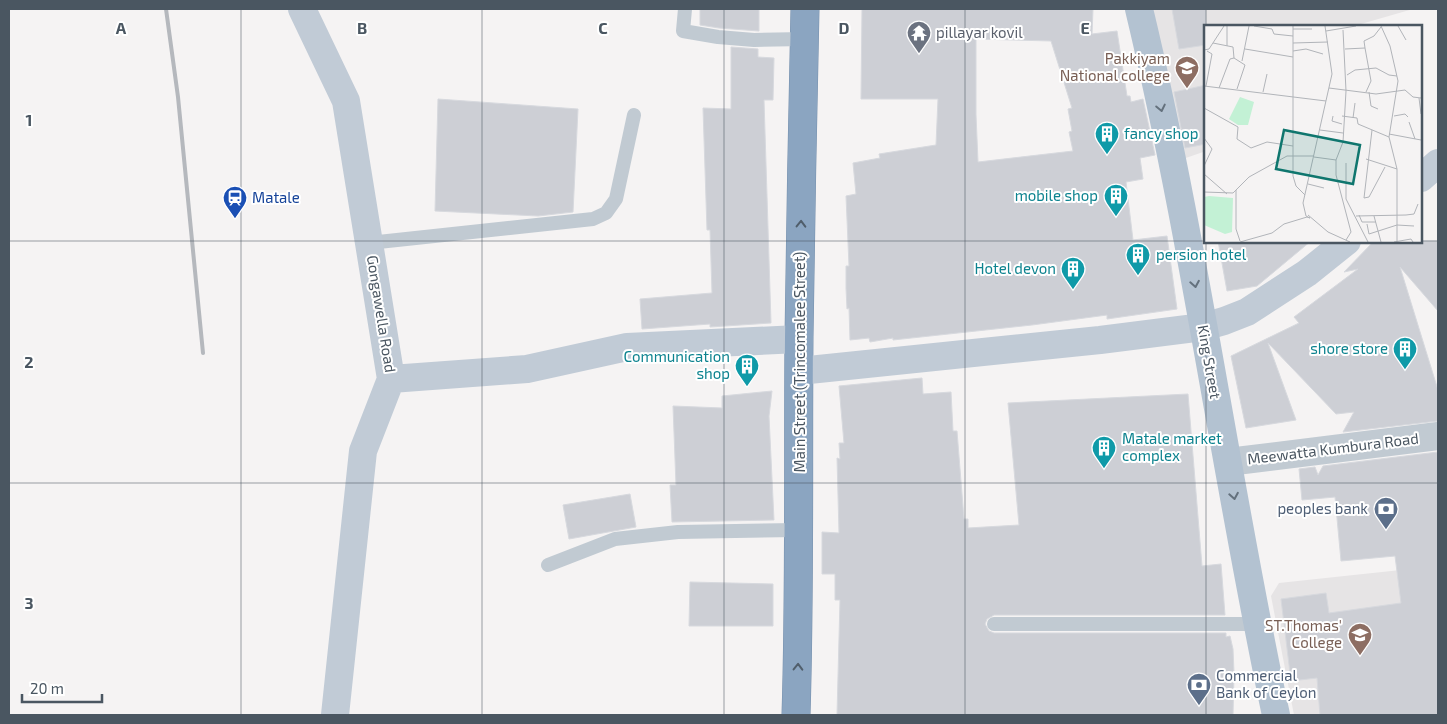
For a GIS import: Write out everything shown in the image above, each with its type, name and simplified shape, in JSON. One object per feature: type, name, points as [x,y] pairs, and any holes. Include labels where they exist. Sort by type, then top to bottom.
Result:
[{"type":"highway","name":"Main Street (Trincomalee Street)","points":[[796,715],[799,600],[799,339],[805,9]]},
{"type":"main road","name":"King Street","points":[[1140,9],[1185,225],[1257,624],[1276,715]]},
{"type":"street","name":"Gongawella Road","points":[[302,9],[346,101],[392,379],[363,451],[335,715]]},
{"type":"street","points":[[1422,177],[1438,163]]},
{"type":"street","points":[[799,370],[1203,328],[1224,322],[1247,312],[1307,273],[1346,242]]},
{"type":"street","points":[[392,379],[527,369],[627,347],[799,339]]},
{"type":"street","name":"Meewatta Kumbura Road","points":[[1228,462],[1438,436]]},
{"type":"lane","points":[[685,9],[683,31],[718,37],[754,40],[804,39]]},
{"type":"lane","points":[[369,243],[593,219],[606,213],[616,199],[634,115]]},
{"type":"lane","points":[[548,565],[615,539],[678,532],[798,530]]},
{"type":"lane","points":[[994,624],[1257,624]]},
{"type":"shaded area","name":"Pakkiyam National college","points":[[1153,9],[1413,9],[1361,25],[1204,25],[1204,152],[1180,160]]},
{"type":"shaded area","name":"ST.Thomas' College","points":[[1438,566],[1438,715],[1294,715],[1271,596],[1279,583]]},
{"type":"building","points":[[700,9],[759,9],[759,31],[700,25]]},
{"type":"building","points":[[862,9],[1093,9],[1092,34],[1117,31],[1127,96],[1130,96],[1131,102],[1143,99],[1155,155],[1140,158],[1143,179],[1126,182],[1133,240],[1167,236],[1177,309],[1107,319],[1107,315],[893,340],[893,338],[870,342],[869,338],[850,340],[846,288],[846,266],[849,266],[846,196],[856,194],[853,163],[880,158],[879,154],[936,145],[938,99],[861,99]],"holes":[[[976,39],[1051,41],[1072,108],[1068,109],[1072,131],[1069,132],[1073,151],[978,162]]]},
{"type":"building","points":[[1172,9],[1206,9],[1204,45],[1179,49]]},
{"type":"building","points":[[731,47],[758,49],[758,57],[774,58],[773,100],[764,100],[771,323],[710,327],[710,324],[642,329],[640,299],[712,293],[710,230],[707,230],[703,108],[731,109]]},
{"type":"building","points":[[1204,85],[1204,144],[1185,148],[1174,92]]},
{"type":"building","points":[[438,99],[578,109],[573,212],[538,216],[435,211]]},
{"type":"building","points":[[1438,241],[1438,311],[1400,267],[1438,390],[1438,421],[1343,432],[1354,412],[1336,414],[1268,343],[1296,420],[1246,428],[1231,356],[1299,323],[1294,317],[1358,269],[1344,272],[1373,242]]},
{"type":"building","points":[[1218,242],[1310,242],[1257,286],[1227,291]]},
{"type":"building","points":[[922,378],[923,394],[951,392],[953,431],[957,431],[964,519],[968,519],[968,528],[1019,525],[1008,403],[1188,394],[1202,566],[1221,564],[1225,615],[994,615],[987,619],[985,624],[989,631],[994,633],[1226,633],[1226,637],[1230,636],[1233,649],[1233,715],[837,715],[840,600],[835,600],[835,574],[822,574],[822,532],[839,533],[837,458],[840,459],[839,443],[844,443],[839,386]]},
{"type":"building","points":[[772,391],[769,416],[774,520],[672,522],[670,485],[676,485],[673,406],[722,408],[722,396]]},
{"type":"building","points":[[1438,452],[1438,715],[1320,715],[1317,678],[1291,681],[1281,599],[1326,593],[1329,613],[1401,603],[1395,556],[1341,561],[1335,497],[1302,500],[1299,469],[1315,467],[1318,475],[1323,466]]},
{"type":"building","points":[[630,494],[636,527],[569,539],[563,505]]},
{"type":"building","points":[[690,582],[773,584],[773,626],[689,626]]},
{"type":"railway","points":[[166,9],[178,97],[203,353]]},
{"type":"place","name":"pillayar kovil","points":[[919,54]]},
{"type":"place","name":"Pakkiyam National college","points":[[1187,89]]},
{"type":"place","name":"fancy shop","points":[[1107,155]]},
{"type":"place","name":"mobile shop","points":[[1116,217]]},
{"type":"place","name":"Matale","points":[[235,219]]},
{"type":"place","name":"persion hotel","points":[[1138,276]]},
{"type":"place","name":"Hotel devon","points":[[1073,290]]},
{"type":"place","name":"shore store","points":[[1405,370]]},
{"type":"place","name":"Communication shop","points":[[747,387]]},
{"type":"place","name":"Matale market complex","points":[[1104,469]]},
{"type":"place","name":"peoples bank","points":[[1386,530]]},
{"type":"place","name":"ST.Thomas' College","points":[[1360,656]]},
{"type":"place","name":"Commercial Bank of Ceylon","points":[[1199,706]]}]
